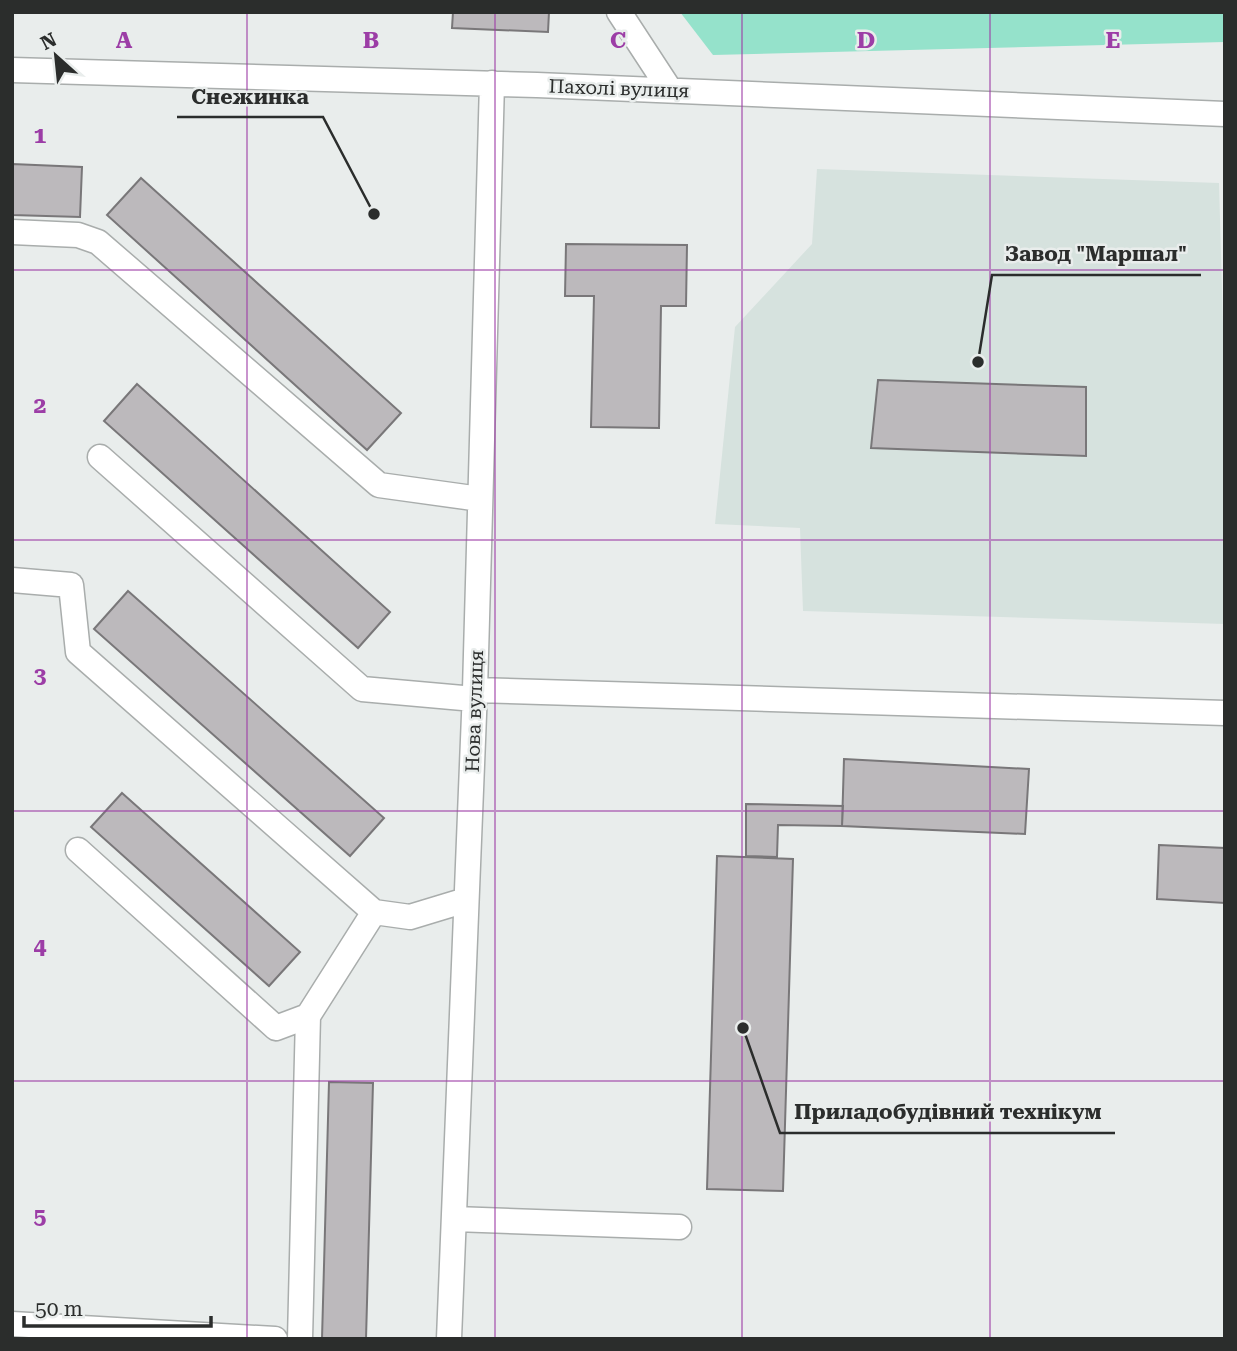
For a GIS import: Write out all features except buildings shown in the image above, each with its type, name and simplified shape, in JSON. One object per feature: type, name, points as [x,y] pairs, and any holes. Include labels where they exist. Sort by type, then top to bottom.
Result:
[{"type":"street","points":[[619,12],[670,90]]},
{"type":"street","name":"Пахолі вулиця","points":[[12,70],[492,83],[1225,114]]},
{"type":"street","name":"Нова вулиця","points":[[449,1339],[475,695],[492,83]]},
{"type":"street","points":[[12,232],[78,235],[99,242],[379,485],[480,499]]},
{"type":"street","points":[[100,457],[362,689],[475,695],[1225,713]]},
{"type":"street","points":[[12,580],[71,585],[78,652],[374,912],[410,917],[466,900]]},
{"type":"street","points":[[78,850],[276,1028],[308,1016]]},
{"type":"street","points":[[300,1339],[308,1016],[374,912]]},
{"type":"street","points":[[454,1219],[679,1227]]},
{"type":"street","points":[[12,1324],[275,1339]]},
{"type":"shaded area","points":[[817,169],[1219,183],[1225,397],[1225,624],[803,611],[800,528],[715,524],[735,327],[812,244]]},
{"type":"green space","points":[[680,12],[1225,12],[1225,42],[713,55]]},
{"type":"place","name":"Снежинка","points":[[374,214]]},
{"type":"place","name":"Завод \"Маршал\"","points":[[978,362]]},
{"type":"place","name":"Приладобудівний технікум","points":[[743,1028]]}]
